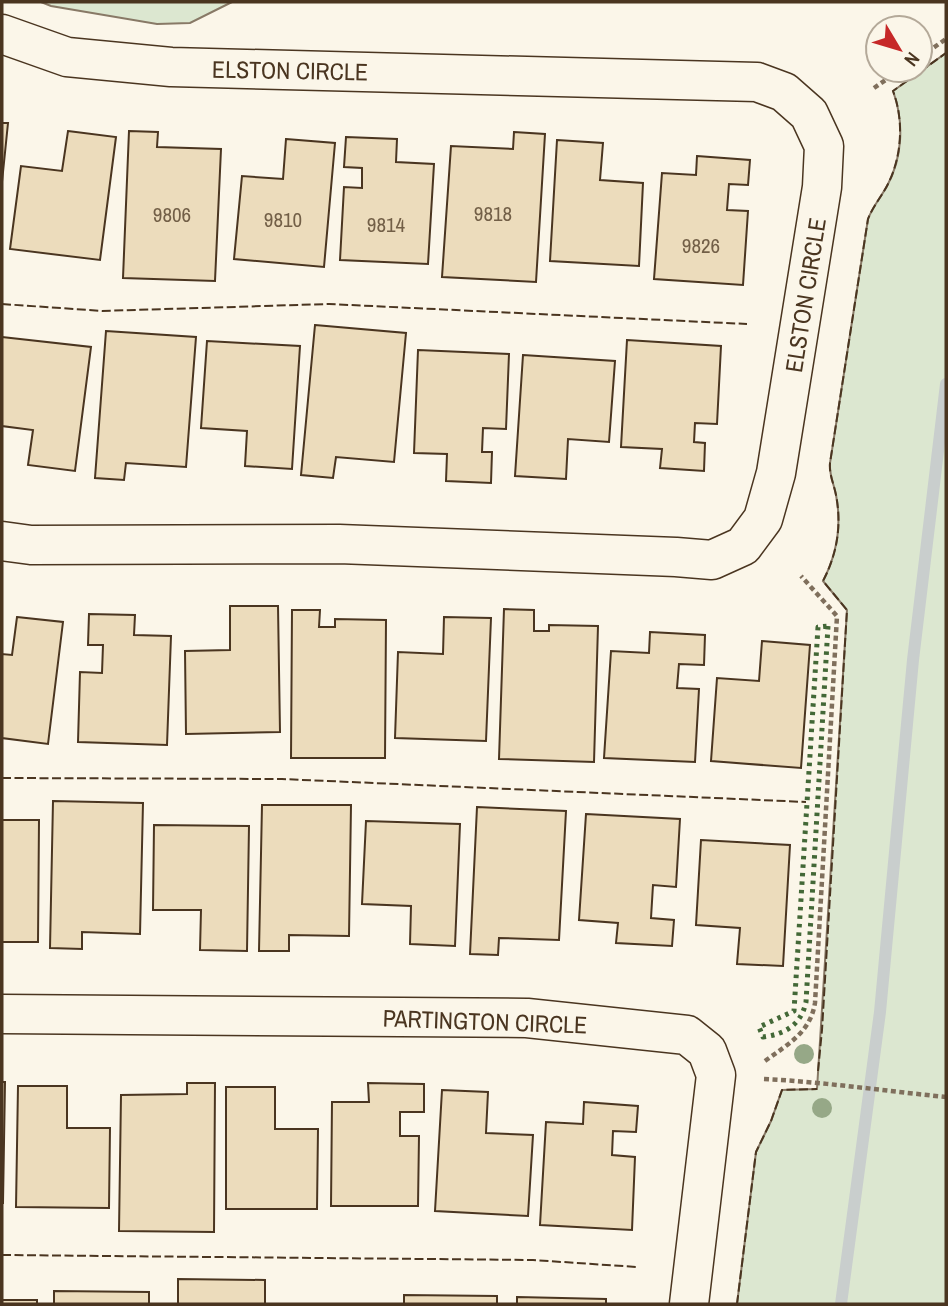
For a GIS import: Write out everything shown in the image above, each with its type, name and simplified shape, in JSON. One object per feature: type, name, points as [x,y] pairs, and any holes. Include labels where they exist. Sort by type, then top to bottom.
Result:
[{"type":"street","name":"ELSTON CIRCLE","points":[[2,34],[67,58],[171,67],[757,82],[784,92],[809,114],[824,146],[822,187],[776,473],[763,519],[743,546],[712,560],[339,544],[31,545],[2,541]]},
{"type":"street","name":"PARTINGTON CIRCLE","points":[[2,1014],[527,1018],[687,1035],[707,1051],[716,1075],[689,1304]]},
{"type":"path","points":[[874,88],[880,84]]},
{"type":"path","points":[[765,1061],[795,1039],[806,1027],[813,1016],[815,1003],[837,616],[801,576]]},
{"type":"path","points":[[764,1079],[819,1082],[946,1097]]},
{"type":"green space","points":[[41,2],[232,2],[190,23],[157,24]]},
{"type":"green space","points":[[946,53],[946,1304],[737,1304],[756,1152],[782,1090],[817,1089],[847,610],[823,581],[837,540],[838,506],[830,463],[868,219],[887,186],[899,151],[899,114],[893,91],[903,84],[934,84],[934,62]]},
{"type":"building","points":[[2,123],[8,123],[2,182]]},
{"type":"building","points":[[68,131],[116,137],[100,260],[10,249],[21,166],[62,171]]},
{"type":"building","points":[[129,131],[158,132],[157,147],[221,149],[215,281],[123,278]]},
{"type":"building","points":[[514,132],[545,134],[536,282],[442,277],[451,146],[513,149]]},
{"type":"building","points":[[346,137],[397,139],[396,162],[434,164],[428,264],[340,260],[344,187],[362,188],[362,168],[344,167]]},
{"type":"building","points":[[286,139],[335,143],[324,267],[234,259],[242,176],[283,179]]},
{"type":"building","points":[[557,140],[603,143],[600,180],[643,183],[639,266],[550,261]]},
{"type":"building","points":[[697,156],[750,160],[748,185],[729,184],[727,210],[748,211],[743,285],[654,279],[662,173],[696,175]]},
{"type":"building","points":[[315,325],[406,333],[394,462],[336,457],[333,478],[301,475]]},
{"type":"building","points":[[106,331],[196,337],[186,467],[126,463],[124,480],[95,478]]},
{"type":"building","points":[[2,337],[91,347],[75,471],[28,465],[33,430],[2,426]]},
{"type":"building","points":[[627,340],[721,346],[717,424],[695,423],[694,442],[705,443],[704,471],[660,468],[662,449],[621,447]]},
{"type":"building","points":[[207,341],[300,346],[292,469],[245,466],[247,431],[201,428]]},
{"type":"building","points":[[418,350],[509,354],[506,429],[483,428],[482,452],[492,452],[491,483],[446,481],[447,454],[414,453]]},
{"type":"building","points":[[523,355],[615,361],[609,442],[568,439],[566,479],[515,476]]},
{"type":"building","points":[[230,606],[278,606],[280,732],[186,734],[185,651],[230,650]]},
{"type":"building","points":[[504,609],[534,610],[534,631],[549,631],[549,625],[598,626],[594,762],[499,759]]},
{"type":"building","points":[[292,610],[320,610],[319,627],[335,627],[335,619],[386,620],[385,758],[291,758]]},
{"type":"building","points":[[89,614],[135,615],[134,635],[171,636],[167,745],[78,742],[80,672],[102,673],[103,645],[88,645]]},
{"type":"building","points":[[17,617],[63,622],[48,744],[2,738],[2,654],[12,655]]},
{"type":"building","points":[[444,617],[491,618],[486,741],[395,738],[398,652],[443,654]]},
{"type":"building","points":[[650,632],[705,635],[704,665],[679,664],[677,688],[699,689],[695,762],[604,758],[611,651],[649,653]]},
{"type":"building","points":[[762,641],[810,645],[801,768],[711,761],[717,678],[759,681]]},
{"type":"building","points":[[53,801],[143,803],[140,934],[82,932],[82,949],[50,948]]},
{"type":"building","points":[[262,805],[351,805],[349,936],[289,935],[289,951],[259,951]]},
{"type":"building","points":[[477,807],[566,811],[559,940],[499,938],[498,955],[470,954]]},
{"type":"building","points":[[586,814],[680,819],[676,887],[653,885],[651,918],[674,920],[672,946],[616,943],[618,923],[579,920]]},
{"type":"building","points":[[2,820],[39,820],[38,942],[2,942]]},
{"type":"building","points":[[366,821],[460,824],[455,946],[410,944],[411,906],[362,904]]},
{"type":"building","points":[[154,825],[249,826],[247,951],[200,950],[201,910],[153,910]]},
{"type":"building","points":[[701,840],[790,845],[783,966],[737,964],[740,928],[696,925]]},
{"type":"building","points":[[2,1082],[5,1082],[3,1203],[2,1203]]},
{"type":"building","points":[[187,1083],[215,1083],[214,1232],[119,1231],[121,1095],[187,1094]]},
{"type":"building","points":[[368,1083],[424,1084],[424,1112],[400,1112],[400,1136],[419,1136],[418,1206],[331,1206],[332,1102],[369,1102]]},
{"type":"building","points":[[18,1086],[67,1086],[67,1128],[110,1128],[109,1208],[16,1207]]},
{"type":"building","points":[[226,1087],[275,1087],[275,1129],[318,1129],[317,1209],[226,1209]]},
{"type":"building","points":[[442,1090],[488,1092],[486,1133],[533,1135],[528,1216],[435,1211]]},
{"type":"building","points":[[584,1102],[638,1106],[636,1132],[613,1131],[612,1155],[635,1157],[632,1230],[540,1225],[546,1122],[583,1124]]},
{"type":"building","points":[[178,1279],[265,1280],[265,1304],[178,1304]]},
{"type":"building","points":[[54,1291],[149,1292],[149,1304],[54,1304]]},
{"type":"building","points":[[404,1295],[497,1296],[497,1304],[404,1304]]},
{"type":"building","points":[[517,1297],[606,1299],[606,1304],[517,1304]]},
{"type":"building","points":[[2,1300],[37,1300],[37,1304],[2,1304]]},
{"type":"waterway","points":[[841,1304],[880,1012],[913,660],[946,384]]},
{"type":"hedge","points":[[828,626],[806,1002],[800,1017],[791,1027],[778,1034],[763,1037],[759,1027],[794,1011],[818,627],[828,626]]},
{"type":"fence","points":[[818,1071],[847,610],[823,581],[832,561],[838,529],[838,506],[830,463],[868,219],[893,173],[899,150],[899,114],[893,91],[946,53]]},
{"type":"fence","points":[[2,304],[102,311],[329,304],[747,324]]},
{"type":"fence","points":[[2,778],[282,779],[806,802]]},
{"type":"fence","points":[[737,1304],[756,1152],[782,1090],[817,1089]]},
{"type":"fence","points":[[2,1255],[533,1260],[637,1267]]}]
